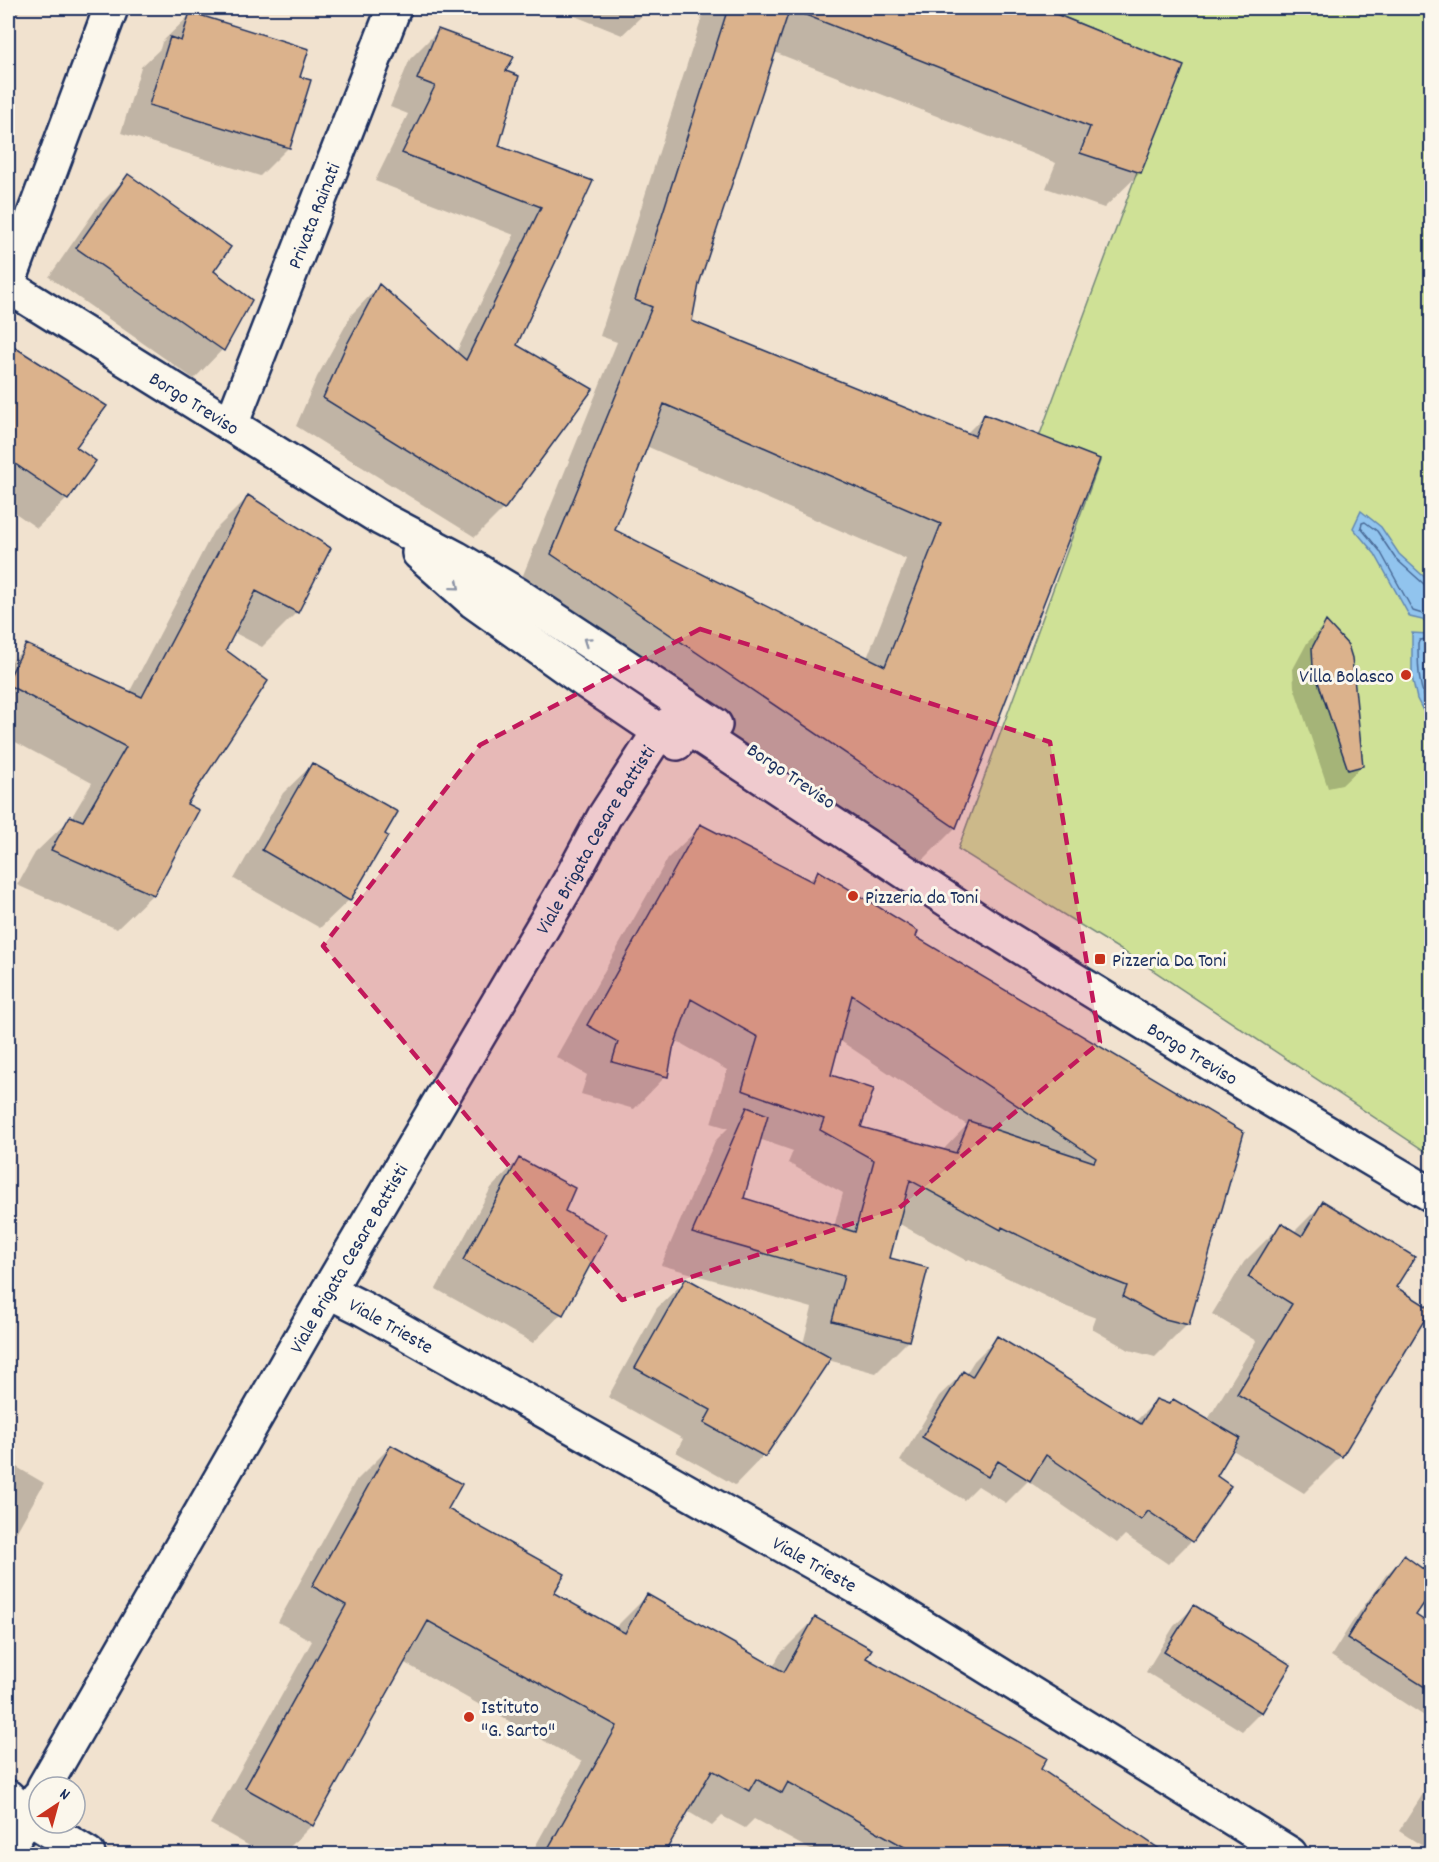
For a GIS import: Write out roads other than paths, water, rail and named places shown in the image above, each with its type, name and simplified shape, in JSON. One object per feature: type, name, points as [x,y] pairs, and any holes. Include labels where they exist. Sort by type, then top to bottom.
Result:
[{"type":"street","name":"Borgo Treviso","points":[[111,8],[8,285],[382,519],[456,558],[518,595],[614,660],[802,780],[891,843],[958,907]]},
{"type":"street","name":"Privata Rainati","points":[[231,425],[394,8]]},
{"type":"street","name":"Borgo Treviso","points":[[382,519],[473,601],[660,732],[874,868],[958,907],[1231,1076],[1431,1195]]},
{"type":"street","name":"Borgo Treviso","points":[[614,660],[621,670],[624,683],[659,712],[662,721],[660,732]]},
{"type":"street","name":"Viale Brigata Cesare Battisti","points":[[51,1775],[328,1291],[568,885],[604,817],[660,732]]},
{"type":"street","name":"Viale Trieste","points":[[328,1291],[360,1306],[873,1596],[1290,1854]]},
{"type":"street","points":[[8,1850],[24,1803],[88,1854]]},
{"type":"water","points":[[1361,511],[1381,527],[1399,554],[1431,583],[1431,726],[1417,699],[1412,677],[1412,633],[1428,634],[1427,621],[1410,617],[1375,554],[1353,528]]},
{"type":"place","name":"Villa Bolasco","points":[[1406,675]]},
{"type":"place","name":"Pizzeria da Toni","points":[[853,896]]},
{"type":"place","name":"Pizzeria Da Toni","points":[[1100,959]]},
{"type":"place","name":"Istituto \"G. Sarto\"","points":[[469,1717]]}]
